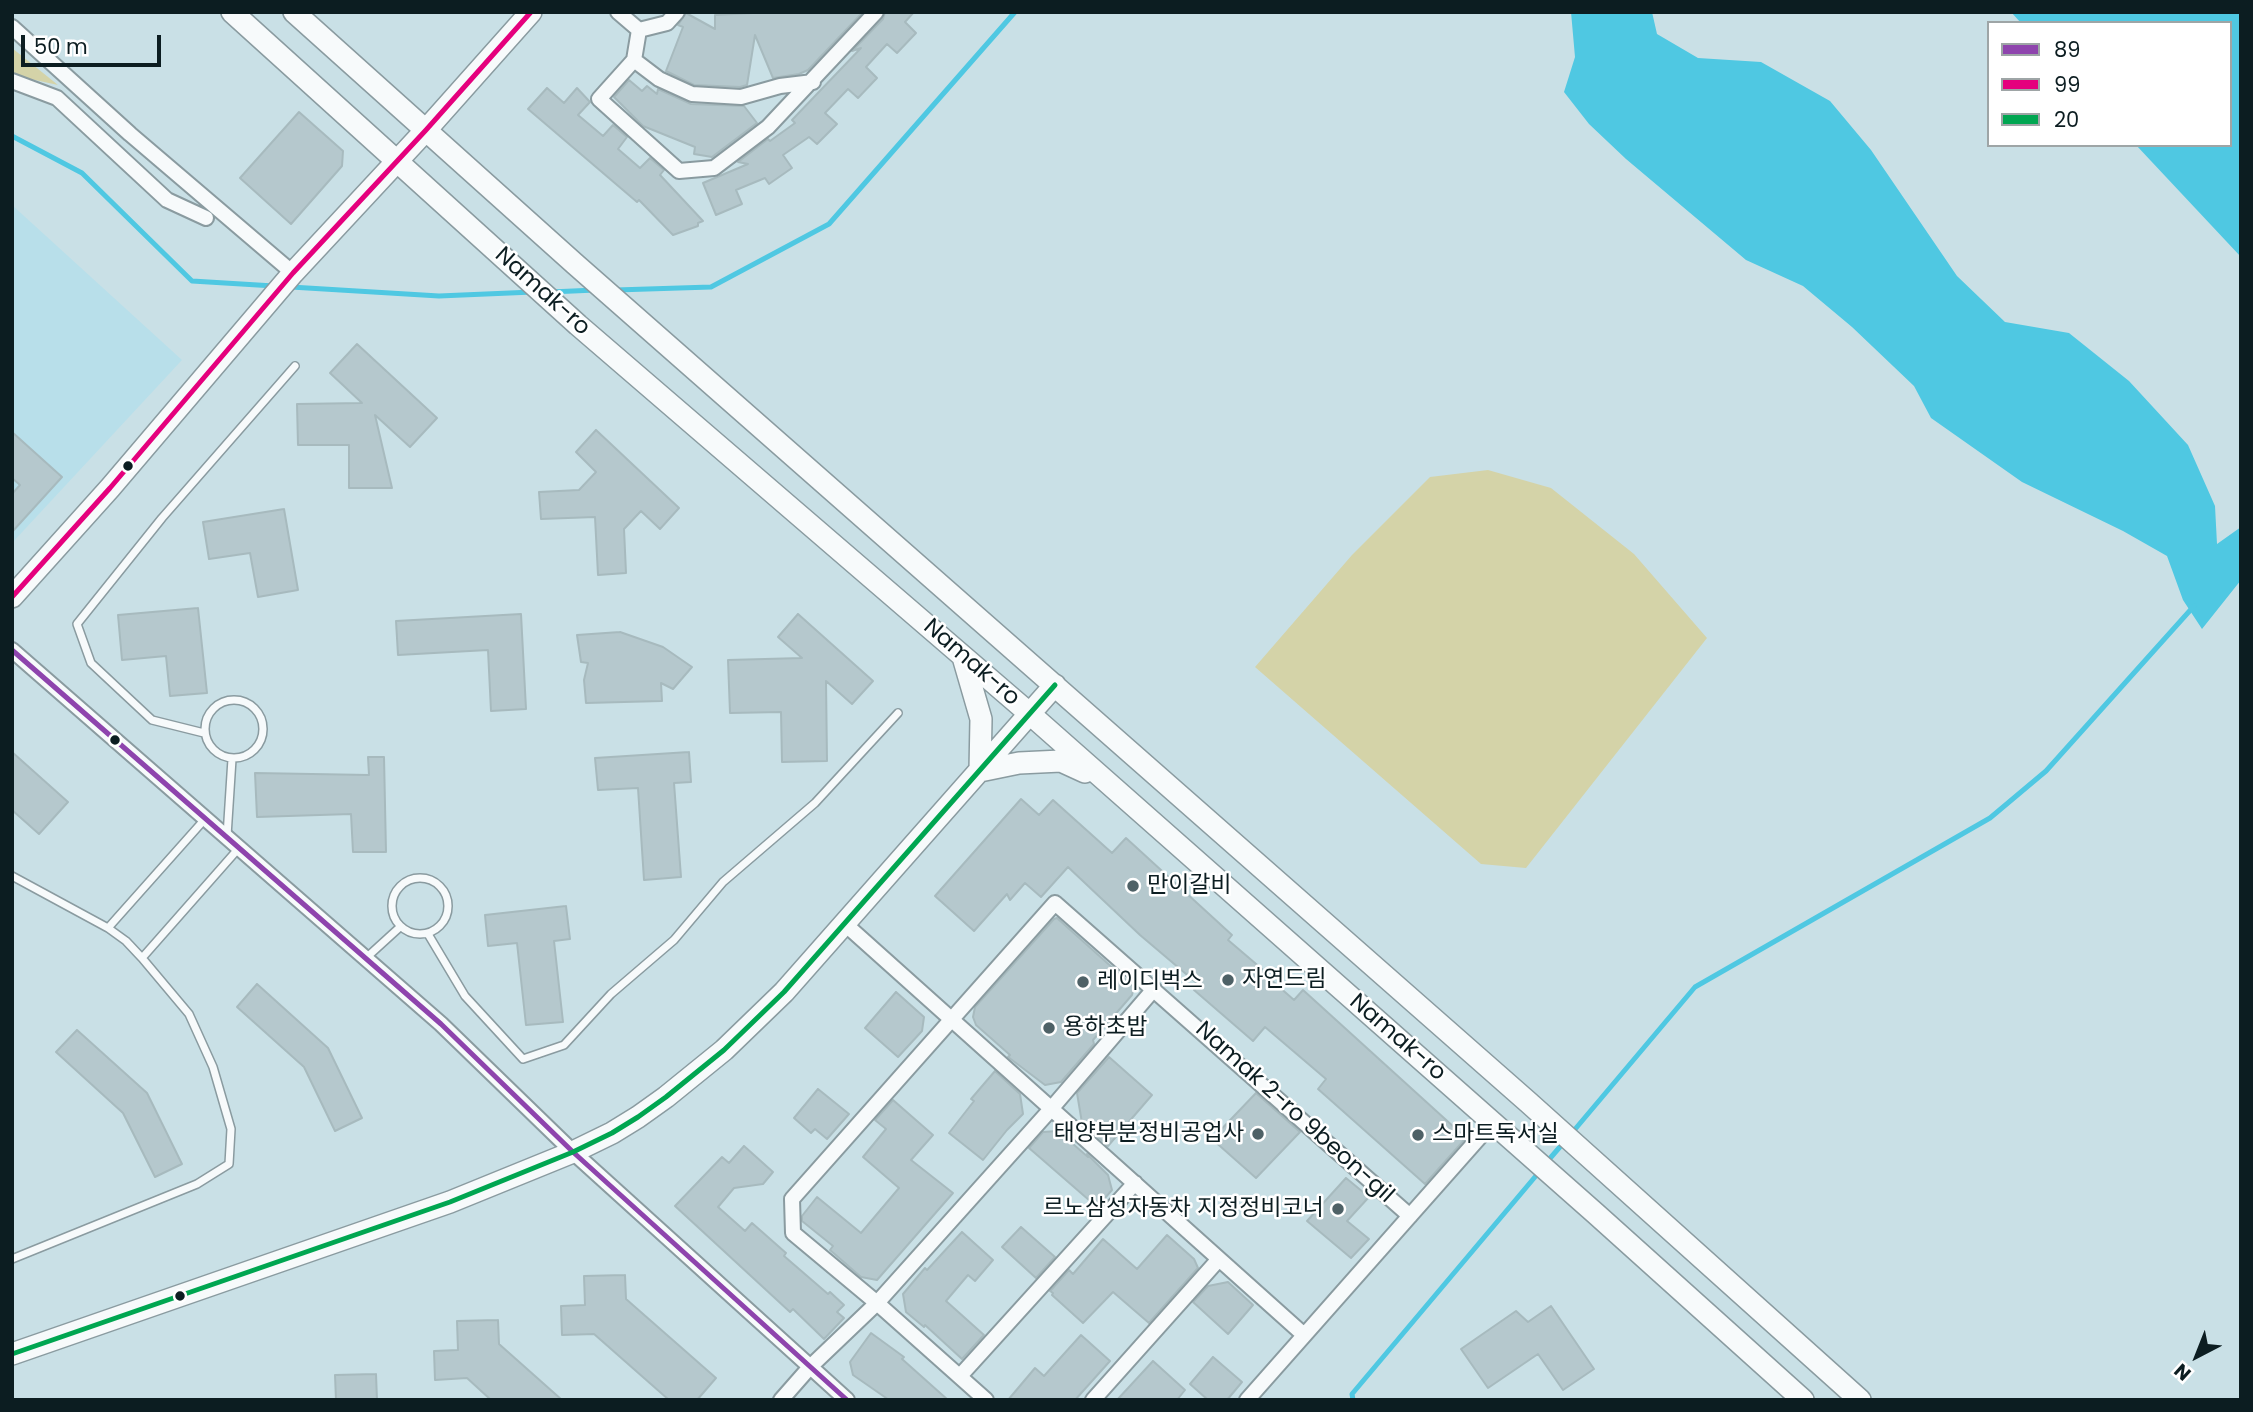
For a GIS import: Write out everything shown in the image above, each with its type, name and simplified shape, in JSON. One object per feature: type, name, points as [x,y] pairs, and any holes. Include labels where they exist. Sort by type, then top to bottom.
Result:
[{"type":"street","name":"Namak-ro","points":[[232,12],[578,326],[1030,714],[1803,1400]]},
{"type":"street","name":"Namak-ro","points":[[294,12],[575,264],[1528,1102],[1860,1400]]},
{"type":"street","points":[[12,597],[110,488],[290,277],[531,12]]},
{"type":"street","points":[[618,12],[639,30]]},
{"type":"street","points":[[639,30],[667,23],[677,12]]},
{"type":"street","points":[[639,30],[634,60],[599,99],[679,171],[714,168],[768,127],[876,12]]},
{"type":"street","points":[[12,27],[290,277]]},
{"type":"street","points":[[634,60],[659,79],[692,94],[741,97],[780,86],[813,82]]},
{"type":"street","points":[[12,80],[57,98],[167,200],[206,218]]},
{"type":"street","points":[[12,650],[441,1024],[573,1152],[847,1400]]},
{"type":"street","points":[[963,657],[981,719],[980,771]]},
{"type":"street","points":[[12,1354],[450,1202],[573,1152],[638,1117],[694,1076],[784,992],[1055,685]]},
{"type":"street","points":[[980,771],[1019,763],[1061,761],[1109,784]]},
{"type":"street","name":"Namak 2-ro 9beon-gil","points":[[986,1400],[793,1233],[792,1199],[1055,903],[1410,1216],[1248,1400]]},
{"type":"street","points":[[845,924],[1304,1335]]},
{"type":"street","points":[[782,1400],[810,1367],[877,1303],[1051,1109],[1154,989]]},
{"type":"street","points":[[1410,1216],[1499,1128]]},
{"type":"street","points":[[960,1376],[1135,1183]]},
{"type":"street","points":[[1093,1400],[1219,1259]]},
{"type":"lane","points":[[204,733],[152,720],[91,663],[77,625],[162,518],[296,366]]},
{"type":"lane","points":[[241,701],[257,711],[263,729],[258,747],[242,758],[232,759],[214,751],[204,733],[208,715],[222,702],[241,701]]},
{"type":"lane","points":[[428,934],[465,996],[523,1059],[564,1045],[611,994],[674,940],[723,882],[815,803],[898,713]]},
{"type":"lane","points":[[227,837],[232,759]]},
{"type":"lane","points":[[108,929],[205,818]]},
{"type":"lane","points":[[142,958],[239,848]]},
{"type":"lane","points":[[12,876],[108,929],[126,941],[142,958],[190,1014],[213,1067],[230,1129],[229,1164],[197,1184],[12,1259]]},
{"type":"lane","points":[[412,879],[432,880],[446,894],[449,903],[444,922],[428,934],[413,934],[400,927],[392,909],[396,890],[412,879]]},
{"type":"lane","points":[[366,958],[400,927]]},
{"type":"shaded area","points":[[12,205],[182,360],[12,543]]},
{"type":"green space","points":[[12,48],[58,85],[12,75]]},
{"type":"green space","points":[[1488,470],[1551,488],[1634,554],[1707,638],[1526,868],[1481,864],[1255,667],[1352,555],[1430,477]]},
{"type":"water","points":[[1571,12],[1652,12],[1657,34],[1698,58],[1761,62],[1830,101],[1871,150],[1957,276],[2005,322],[2069,333],[2129,381],[2188,445],[2215,506],[2217,544],[2241,527],[2241,580],[2202,629],[2183,600],[2167,556],[2123,531],[2022,482],[1931,418],[1914,386],[1852,327],[1803,286],[1746,260],[1626,159],[1589,124],[1564,92],[1575,57]]},
{"type":"water","points":[[2011,12],[2241,12],[2241,257],[2138,147],[2232,147],[2232,21],[2019,21]]},
{"type":"building","points":[[863,12],[808,70],[799,74],[773,78],[755,35],[747,85],[694,85],[666,71],[683,27],[678,25],[686,13],[715,29],[715,15]]},
{"type":"building","points":[[885,12],[914,12],[905,22],[916,33],[897,53],[887,44],[866,67],[877,78],[858,98],[848,89],[825,113],[837,124],[817,144],[809,137],[783,155],[792,168],[769,184],[765,178],[736,190],[742,204],[716,215],[703,183],[748,164],[738,162],[795,123],[792,120],[861,48],[852,51],[883,19]]},
{"type":"building","points":[[629,80],[642,91],[647,86],[657,94],[658,89],[691,104],[744,106],[757,123],[712,157],[694,154],[695,147],[643,126],[614,97]]},
{"type":"building","points":[[547,88],[564,103],[577,88],[590,102],[578,115],[603,136],[613,125],[627,137],[618,149],[640,168],[650,158],[664,170],[660,175],[703,221],[698,223],[698,226],[673,235],[639,200],[637,202],[528,109]]},
{"type":"building","points":[[299,112],[343,151],[342,166],[291,224],[240,178]]},
{"type":"building","points":[[357,344],[437,418],[410,447],[375,415],[392,488],[349,488],[349,445],[298,445],[297,404],[362,403],[330,373]]},
{"type":"building","points":[[596,430],[679,508],[660,529],[641,511],[624,529],[626,573],[598,575],[595,517],[541,519],[539,492],[579,490],[596,472],[576,452]]},
{"type":"building","points":[[12,432],[62,477],[12,532],[12,494],[20,485],[12,478]]},
{"type":"building","points":[[284,509],[298,590],[258,597],[250,553],[209,559],[203,522]]},
{"type":"building","points":[[198,608],[207,693],[170,696],[166,656],[122,660],[118,615]]},
{"type":"building","points":[[521,614],[526,709],[491,711],[488,650],[398,655],[396,621]]},
{"type":"building","points":[[798,614],[873,681],[852,704],[826,681],[827,761],[782,762],[781,712],[730,713],[728,660],[802,658],[778,637]]},
{"type":"building","points":[[620,632],[663,647],[692,667],[673,689],[661,683],[662,701],[586,703],[584,680],[588,663],[581,662],[577,635]]},
{"type":"building","points":[[12,752],[68,802],[39,834],[12,810]]},
{"type":"building","points":[[689,752],[691,782],[674,783],[681,877],[644,880],[638,788],[598,790],[595,758]]},
{"type":"building","points":[[368,757],[384,757],[386,852],[353,852],[351,814],[257,817],[255,773],[369,775]]},
{"type":"building","points":[[1021,799],[1039,815],[1053,800],[1112,853],[1126,838],[1232,935],[1228,940],[1262,969],[1261,971],[1294,1000],[1303,990],[1466,1138],[1425,1184],[1318,1089],[1326,1079],[1265,1027],[1253,1041],[1194,990],[1199,985],[1140,935],[1068,867],[1041,897],[1025,883],[1010,900],[1007,894],[974,931],[935,896]]},
{"type":"building","points":[[566,906],[570,939],[554,941],[563,1022],[526,1025],[517,943],[488,946],[485,915]]},
{"type":"building","points":[[1057,918],[1134,987],[1132,995],[1061,1082],[1045,1085],[1008,1057],[1010,1055],[976,1025],[973,1017],[975,1007]]},
{"type":"building","points":[[257,984],[328,1048],[362,1118],[335,1131],[304,1067],[237,1007]]},
{"type":"building","points":[[896,992],[924,1017],[922,1031],[898,1057],[865,1028]]},
{"type":"building","points":[[77,1030],[147,1093],[182,1164],[155,1177],[123,1113],[56,1052]]},
{"type":"building","points":[[1109,1057],[1152,1095],[1108,1146],[1082,1123],[1077,1093]]},
{"type":"building","points":[[995,1071],[1020,1094],[1023,1114],[983,1160],[949,1133],[974,1101],[971,1099]]},
{"type":"building","points":[[818,1089],[849,1114],[827,1139],[815,1129],[811,1133],[794,1118]]},
{"type":"building","name":"태양부분정비공업사","points":[[1256,1093],[1300,1132],[1256,1178],[1212,1139]]},
{"type":"building","points":[[893,1100],[933,1135],[911,1160],[953,1193],[877,1280],[861,1277],[830,1250],[833,1246],[802,1221],[802,1216],[817,1197],[861,1233],[899,1188],[863,1157],[886,1129],[875,1120]]},
{"type":"building","points":[[1058,1131],[1108,1175],[1112,1190],[1097,1207],[1029,1148],[1043,1132]]},
{"type":"building","points":[[744,1146],[773,1172],[763,1184],[734,1188],[718,1207],[745,1231],[752,1223],[786,1253],[784,1256],[844,1305],[837,1312],[844,1318],[824,1339],[793,1309],[790,1312],[675,1206],[722,1157],[729,1163]]},
{"type":"building","name":"르노삼성자동차 지정정비코너","points":[[1346,1178],[1369,1197],[1347,1221],[1369,1239],[1351,1258],[1307,1221]]},
{"type":"building","points":[[1021,1227],[1055,1257],[1036,1278],[1002,1247]]},
{"type":"building","points":[[962,1232],[993,1260],[975,1281],[968,1275],[946,1301],[984,1335],[962,1359],[925,1325],[924,1327],[906,1312],[903,1294]]},
{"type":"building","points":[[1167,1235],[1194,1259],[1198,1268],[1149,1323],[1113,1292],[1083,1323],[1050,1291],[1069,1270],[1073,1274],[1103,1239],[1137,1269]]},
{"type":"building","points":[[625,1275],[626,1299],[716,1378],[697,1400],[669,1400],[594,1334],[562,1335],[561,1306],[585,1305],[584,1276]]},
{"type":"building","points":[[1228,1282],[1253,1305],[1228,1334],[1193,1302],[1208,1286]]},
{"type":"building","points":[[1551,1306],[1594,1369],[1563,1390],[1538,1354],[1488,1388],[1461,1349],[1516,1311],[1528,1322]]},
{"type":"building","points":[[498,1320],[499,1344],[562,1400],[491,1400],[467,1378],[435,1380],[434,1351],[458,1350],[457,1321]]},
{"type":"building","points":[[871,1333],[904,1357],[902,1359],[948,1400],[889,1400],[853,1375],[850,1362]]},
{"type":"building","points":[[1081,1335],[1110,1361],[1075,1400],[1008,1400],[1035,1368],[1044,1376]]},
{"type":"building","points":[[1213,1357],[1242,1382],[1227,1400],[1208,1400],[1190,1384]]},
{"type":"building","points":[[1153,1361],[1185,1390],[1177,1400],[1117,1400]]},
{"type":"building","points":[[376,1374],[377,1400],[336,1400],[335,1375]]},
{"type":"waterway","points":[[616,290],[711,287],[829,224],[1015,12]]},
{"type":"waterway","points":[[12,136],[82,173],[192,281],[274,286]]},
{"type":"waterway","points":[[291,287],[439,296],[533,292]]},
{"type":"waterway","points":[[550,292],[596,290]]},
{"type":"waterway","points":[[1571,1134],[1695,987],[1990,818],[2046,771],[2194,606]]},
{"type":"waterway","points":[[1546,1163],[1565,1141]]},
{"type":"waterway","points":[[1353,1400],[1352,1394],[1540,1171]]},
{"type":"transit line","name":"99","points":[[12,597],[110,488],[293,273],[531,12]]},
{"type":"transit line","name":"89","points":[[12,650],[441,1024],[573,1152],[847,1400]]},
{"type":"transit line","name":"20","points":[[12,1354],[450,1202],[573,1152],[638,1117],[724,1050],[784,992],[1055,685]]},
{"type":"place","name":"만이갈비","points":[[1133,886]]},
{"type":"place","name":"자연드림","points":[[1228,980]]},
{"type":"place","name":"레이디벅스","points":[[1083,982]]},
{"type":"place","name":"용하초밥","points":[[1049,1028]]},
{"type":"place","name":"태양부분정비공업사","points":[[1258,1134]]},
{"type":"place","name":"스마트독서실","points":[[1418,1135]]},
{"type":"place","name":"르노삼성자동차 지정정비코너","points":[[1338,1209]]}]
